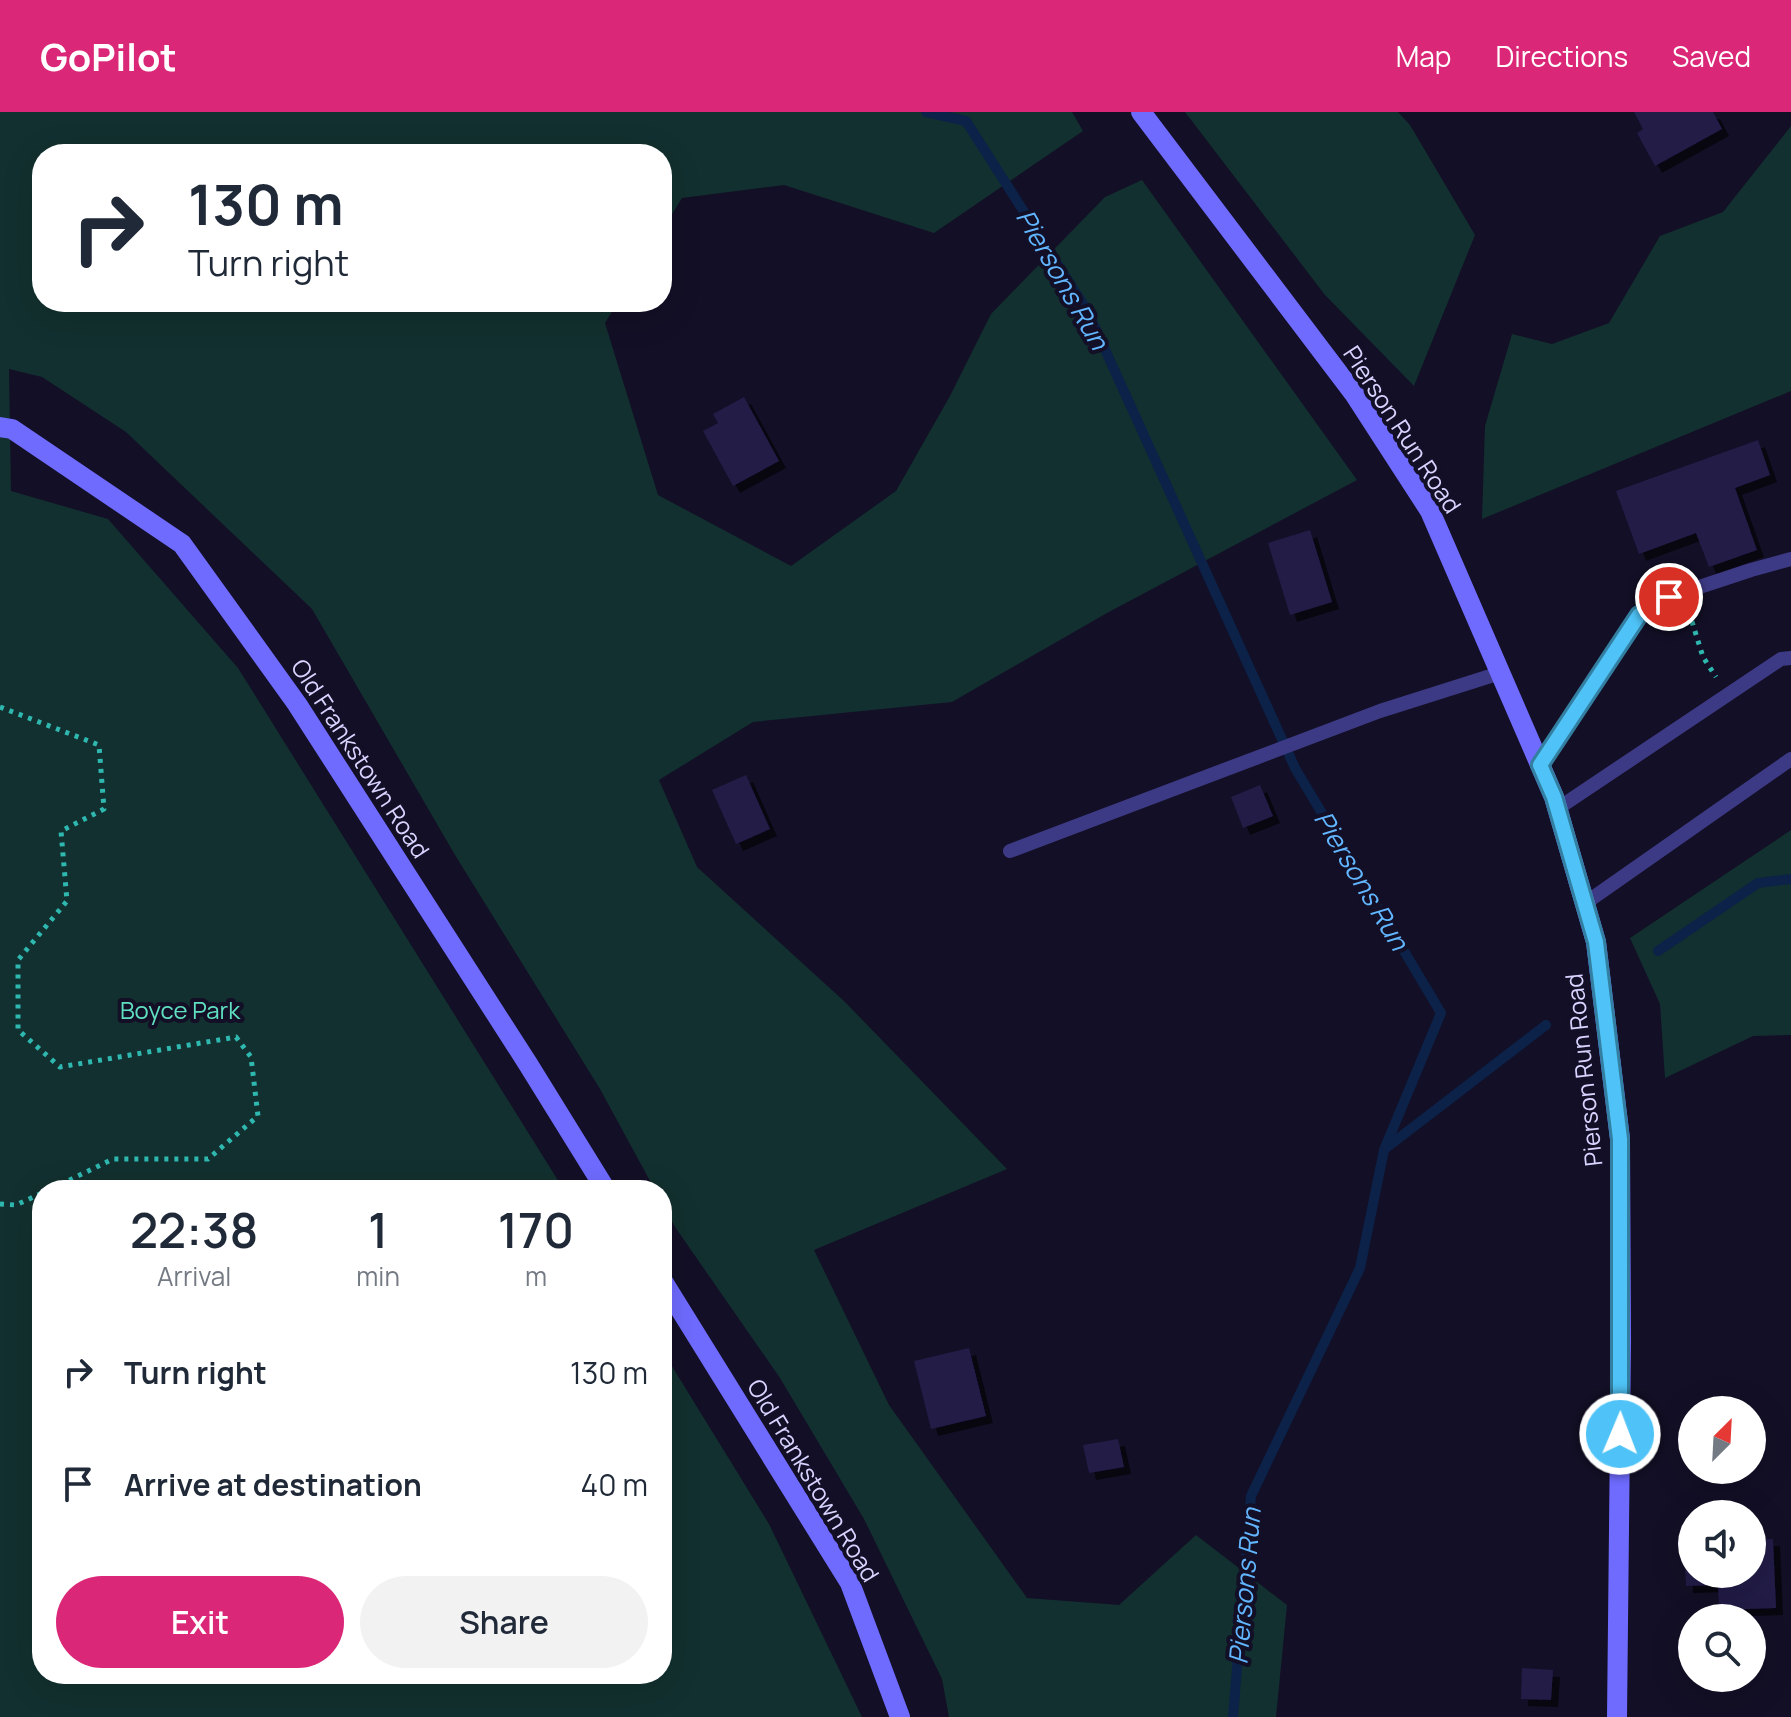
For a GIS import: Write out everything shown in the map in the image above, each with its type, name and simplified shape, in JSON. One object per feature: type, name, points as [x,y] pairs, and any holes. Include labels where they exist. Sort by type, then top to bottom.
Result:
[{"type":"street","name":"Pierson Run Road","points":[[1141,112],[1355,395],[1430,511],[1557,809],[1596,942],[1620,1139],[1617,1717]]},
{"type":"street","name":"Old Frankstown Road","points":[[0,427],[12,429],[182,544],[297,704],[600,1180]]},
{"type":"street","name":"Old Frankstown Road","points":[[672,1296],[850,1583],[900,1717]]},
{"type":"lane","points":[[1540,765],[1639,615],[1669,597],[1791,559]]},
{"type":"lane","points":[[1557,809],[1781,659],[1791,658]]},
{"type":"lane","points":[[1010,851],[1380,711],[1500,673]]},
{"type":"lane","points":[[1584,904],[1791,759]]},
{"type":"path","points":[[1686,604],[1703,657]]},
{"type":"path","points":[[0,707],[99,745],[104,809],[61,831],[67,901],[18,960],[18,1030],[60,1067],[236,1037],[251,1057],[258,1116],[208,1159],[113,1159],[70,1180]]},
{"type":"path","points":[[0,1204],[16,1205],[32,1198]]},
{"type":"green space","name":"Boyce Park","points":[[0,112],[1072,112],[1083,131],[934,233],[784,185],[682,198],[672,214],[672,144],[32,144],[32,312],[612,312],[605,323],[658,495],[791,566],[896,491],[950,396],[991,314],[1105,197],[1142,180],[1357,480],[1107,613],[952,702],[753,722],[659,780],[697,867],[845,1002],[1007,1169],[814,1250],[889,1405],[1027,1598],[1119,1605],[1196,1535],[1287,1605],[1276,1717],[949,1717],[942,1679],[864,1519],[780,1378],[672,1221],[672,1180],[650,1180],[600,1089],[455,855],[312,609],[126,432],[42,377],[9,369],[11,491],[108,519],[238,668],[558,1180],[32,1180],[32,1684],[672,1684],[672,1366],[769,1524],[862,1717],[0,1717]]},
{"type":"green space","points":[[1185,112],[1398,112],[1410,125],[1475,235],[1414,386],[1325,295]]},
{"type":"green space","points":[[1791,126],[1791,391],[1482,519],[1485,426],[1512,334],[1552,344],[1609,323],[1660,236],[1723,212]]},
{"type":"green space","points":[[1791,830],[1791,1035],[1753,1036],[1665,1078],[1660,1004],[1630,938]]},
{"type":"building","points":[[1634,112],[1713,112],[1722,129],[1655,166],[1637,133],[1643,129]]},
{"type":"building","points":[[744,397],[779,461],[733,486],[703,431],[718,423],[713,414]]},
{"type":"building","points":[[1758,440],[1770,475],[1735,488],[1757,550],[1709,567],[1696,533],[1639,554],[1616,491]]},
{"type":"building","points":[[1310,530],[1332,602],[1290,615],[1268,543]]},
{"type":"building","points":[[746,775],[770,829],[736,844],[712,790]]},
{"type":"building","points":[[1260,785],[1273,816],[1243,828],[1231,797]]},
{"type":"building","points":[[969,1348],[986,1416],[931,1429],[914,1361]]},
{"type":"building","points":[[1118,1439],[1124,1467],[1089,1473],[1083,1445]]},
{"type":"building","points":[[1766,1539],[1773,1539],[1776,1608],[1766,1608],[1766,1604],[1719,1604],[1718,1588],[1766,1588]]},
{"type":"building","points":[[1522,1668],[1553,1670],[1551,1700],[1521,1699]]},
{"type":"waterway","name":"Piersons Run","points":[[926,112],[966,121],[1088,312],[1295,768],[1441,1013],[1384,1150],[1360,1268],[1251,1496],[1233,1717]]},
{"type":"waterway","points":[[1658,951],[1758,883],[1791,879]]},
{"type":"waterway","points":[[1386,1148],[1546,1025]]},
{"type":"route","points":[[1620,1434],[1620,1139],[1596,942],[1554,797],[1540,765],[1639,615],[1669,597]]}]
